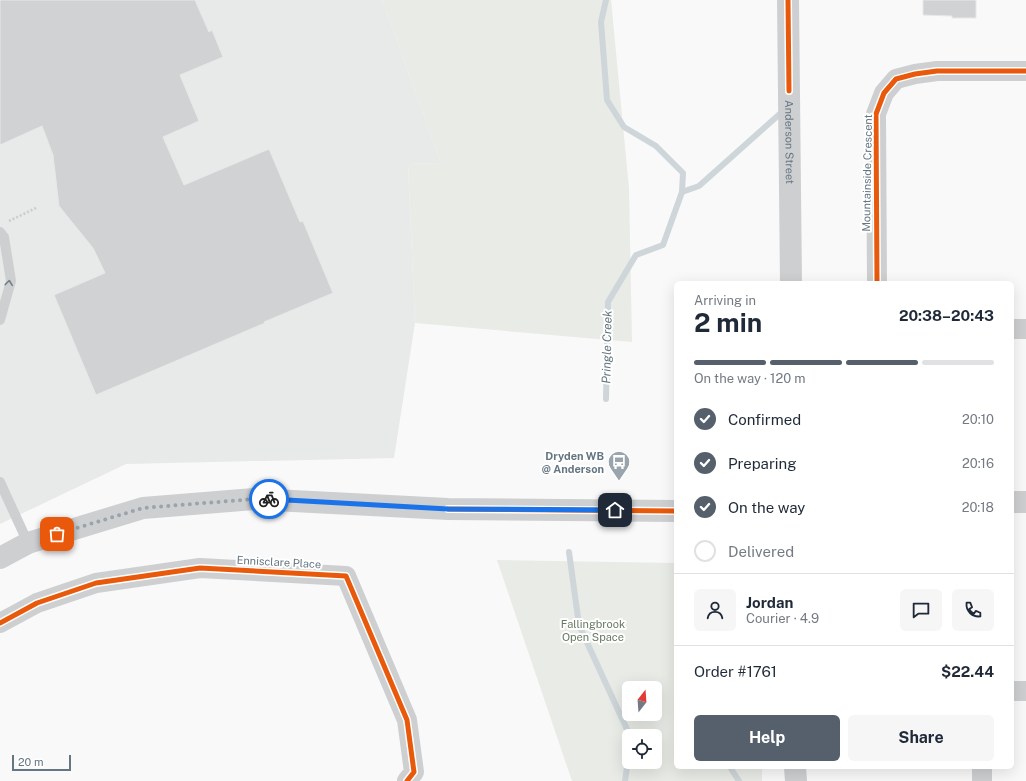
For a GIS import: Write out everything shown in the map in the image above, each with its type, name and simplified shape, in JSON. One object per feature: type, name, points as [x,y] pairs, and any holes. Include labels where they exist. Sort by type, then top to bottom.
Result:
[{"type":"street","name":"Anderson Street","points":[[788,0],[791,281]]},
{"type":"street","name":"Mountainside Crescent","points":[[877,281],[876,114],[884,93],[896,79],[915,74],[937,71],[1026,71]]},
{"type":"street","points":[[1014,329],[1026,329]]},
{"type":"street","points":[[0,558],[28,543],[143,508],[254,499],[448,509],[674,511]]},
{"type":"street","points":[[1014,502],[1026,502]]},
{"type":"street","name":"Ennisclare Place","points":[[0,623],[37,603],[96,582],[200,568],[346,576],[407,720],[414,772],[407,781]]},
{"type":"street","points":[[1014,691],[1026,691]]},
{"type":"street","points":[[795,769],[796,781]]},
{"type":"street","points":[[982,769],[982,781]]},
{"type":"lane","points":[[0,232],[4,237],[11,281],[0,320]]},
{"type":"lane","points":[[0,482],[28,543]]},
{"type":"path","points":[[6,223],[36,208]]},
{"type":"shaded area","points":[[0,0],[382,0],[441,163],[408,164],[415,323],[394,458],[126,464],[0,524]]},
{"type":"green space","points":[[382,0],[611,0],[629,189],[632,342],[415,323],[408,164],[441,163]]},
{"type":"green space","name":"Fallingbrook Open Space","points":[[497,560],[674,563],[674,769],[762,769],[762,781],[572,781]]},
{"type":"building","points":[[0,0],[195,0],[209,32],[212,30],[223,57],[180,75],[199,121],[163,137],[184,185],[269,149],[300,222],[303,221],[333,293],[96,395],[54,295],[105,273],[93,248],[59,206],[53,155],[42,126],[0,145]]},
{"type":"building","points":[[923,0],[976,0],[976,18],[952,18],[952,16],[923,15]]},
{"type":"waterway","name":"Pringle Creek","points":[[606,0],[601,22],[607,100],[624,127],[656,146],[683,173],[682,192],[663,245],[636,255],[608,302],[606,399]]},
{"type":"waterway","points":[[682,192],[699,186],[782,112]]},
{"type":"waterway","name":"Pringle Creek","points":[[569,552],[579,625],[627,729]]},
{"type":"waterway","name":"Pringle Creek","points":[[625,781],[627,769]]},
{"type":"waterway","points":[[731,769],[739,781]]},
{"type":"cycle path","points":[[788,0],[789,91]]},
{"type":"cycle path","points":[[877,281],[876,114],[884,93],[896,79],[915,74],[937,71],[1026,71]]},
{"type":"cycle path","points":[[448,509],[674,511]]},
{"type":"cycle path","points":[[0,623],[37,603],[96,583],[200,568],[346,576],[407,720],[414,772],[407,781]]},
{"type":"way so far","points":[[57,534],[143,508],[269,499]]},
{"type":"place","name":"Dryden WB @ Anderson","points":[[619,482]]},
{"type":"route","points":[[269,499],[448,509],[615,510]]}]
